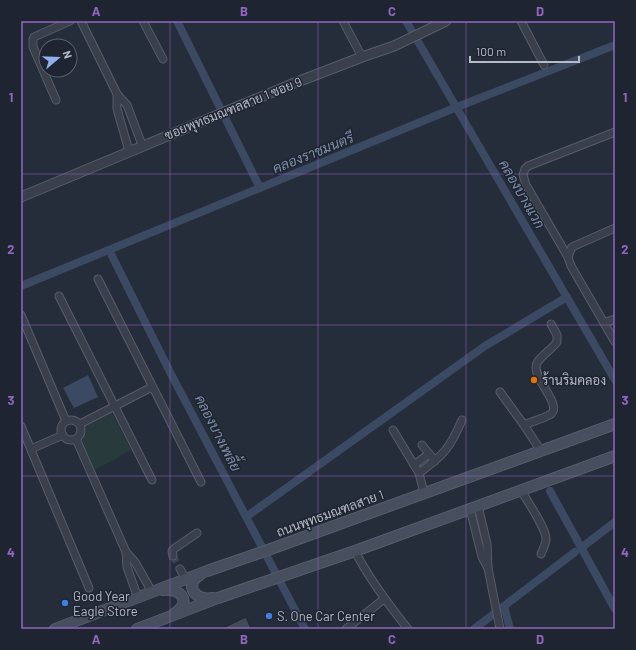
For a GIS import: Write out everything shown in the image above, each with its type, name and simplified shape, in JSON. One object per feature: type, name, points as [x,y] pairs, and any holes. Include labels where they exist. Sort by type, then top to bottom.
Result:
[{"type":"main road","name":"ถนนพุทธมณฑลสาย 1","points":[[55,629],[207,571],[611,425]]},
{"type":"main road","points":[[137,629],[218,598],[355,551],[615,456]]},
{"type":"main road","points":[[207,571],[196,577],[193,589],[196,595],[203,599],[218,598]]},
{"type":"main road","points":[[155,591],[173,589],[182,597],[183,604],[180,610],[166,618]]},
{"type":"street","points":[[56,100],[32,43],[34,37],[55,24],[70,21]]},
{"type":"street","points":[[81,21],[118,94],[127,105],[142,145]]},
{"type":"street","points":[[143,21],[163,59]]},
{"type":"street","points":[[343,21],[362,57]]},
{"type":"street","name":"ซอยพุทธมณฑลสาย 1 ซอย 9","points":[[21,197],[129,150],[220,113],[362,57],[394,46],[446,21]]},
{"type":"street","points":[[521,21],[544,65]]},
{"type":"street","points":[[118,94],[117,109],[129,150]]},
{"type":"street","points":[[615,132],[528,166],[523,175],[526,185],[568,256],[571,266],[615,342]]},
{"type":"street","points":[[568,256],[572,247],[615,228]]},
{"type":"street","points":[[98,279],[201,482]]},
{"type":"street","points":[[59,296],[152,480]]},
{"type":"street","points":[[21,315],[66,421]]},
{"type":"street","points":[[604,323],[615,319]]},
{"type":"street","points":[[524,425],[551,414],[554,409],[553,403],[537,375],[536,368],[538,362],[557,342],[557,335],[552,324]]},
{"type":"street","points":[[80,424],[152,387]]},
{"type":"street","points":[[500,392],[541,451]]},
{"type":"street","points":[[74,420],[80,424],[82,431],[76,439],[68,440],[63,435],[61,427],[66,421],[74,420]]},
{"type":"street","points":[[419,473],[446,452],[462,420]]},
{"type":"street","points":[[21,426],[89,588]]},
{"type":"street","points":[[393,430],[419,473],[424,493]]},
{"type":"street","points":[[30,449],[63,435]]},
{"type":"street","points":[[76,439],[126,552],[135,562],[155,591]]},
{"type":"street","points":[[422,445],[435,461]]},
{"type":"street","points":[[414,465],[429,454]]},
{"type":"street","points":[[521,490],[544,530],[546,537],[541,554]]},
{"type":"street","points":[[474,507],[487,544],[488,568],[500,629]]},
{"type":"street","points":[[173,556],[172,551],[175,548],[197,533]]},
{"type":"street","points":[[355,551],[366,572],[384,599],[408,629]]},
{"type":"street","points":[[126,552],[127,567],[138,598]]},
{"type":"street","points":[[180,569],[186,579]]},
{"type":"street","points":[[346,629],[384,599]]},
{"type":"shaded area","points":[[112,413],[131,450],[95,470],[82,443],[85,427]]},
{"type":"water","points":[[88,375],[98,397],[74,408],[63,388]]},
{"type":"building","points":[[246,617],[251,629],[221,629]]},
{"type":"waterway","points":[[177,21],[260,188]]},
{"type":"waterway","name":"คลองบางแวก","points":[[406,21],[615,380]]},
{"type":"waterway","name":"คลองราชมนตรี","points":[[21,286],[457,107],[615,45]]},
{"type":"waterway","name":"คลองบางเพลี้ย","points":[[109,250],[171,374],[305,629]]},
{"type":"waterway","points":[[246,517],[485,346],[567,297]]},
{"type":"waterway","points":[[550,491],[615,609]]},
{"type":"waterway","points":[[581,548],[615,522]]},
{"type":"waterway","points":[[474,629],[575,552]]},
{"type":"waterway","points":[[504,606],[510,629]]},
{"type":"tunnel","points":[[173,556],[180,569]]},
{"type":"place","name":"ร้านริมคลอง","points":[[534,380]]},
{"type":"place","name":"Good Year Eagle Store","points":[[65,603]]},
{"type":"place","name":"S. One Car Center","points":[[269,616]]}]
